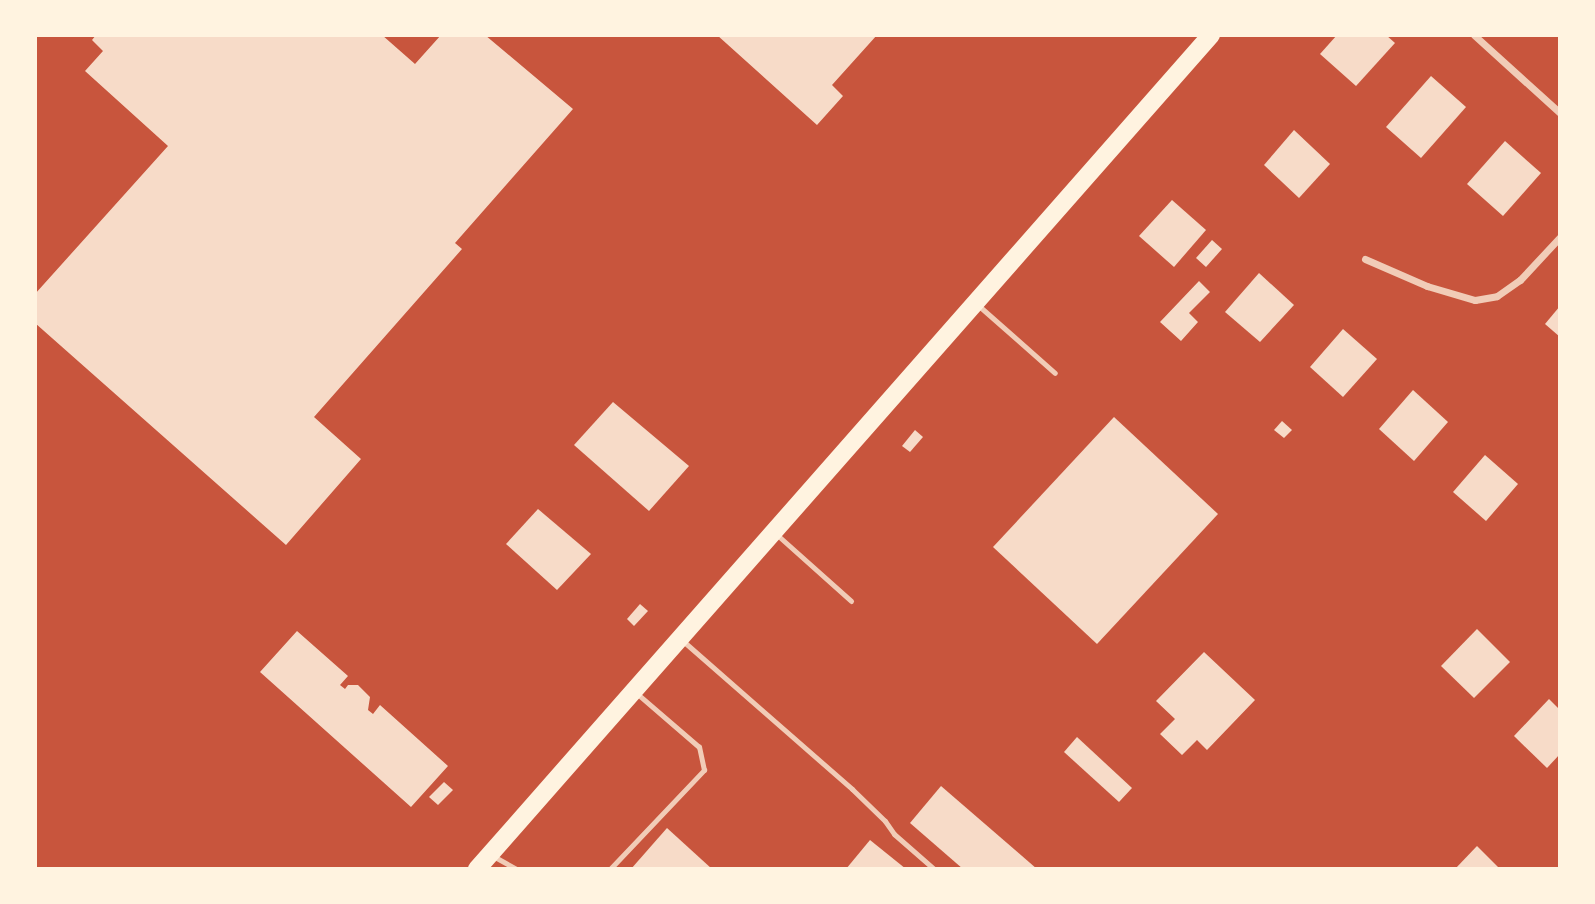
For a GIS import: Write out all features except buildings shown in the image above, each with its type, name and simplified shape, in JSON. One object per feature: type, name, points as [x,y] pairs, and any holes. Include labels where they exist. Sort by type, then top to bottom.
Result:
[{"type":"main road","points":[[477,869],[976,303],[1206,37]]},
{"type":"street","points":[[1474,35],[1560,113]]},
{"type":"street","points":[[1364,260],[1427,286],[1475,300],[1497,296],[1520,280],[1560,237]]},
{"type":"lane","points":[[976,303],[1055,373]]},
{"type":"lane","points":[[773,531],[851,601]]},
{"type":"lane","points":[[679,638],[852,789],[886,821],[894,834],[934,869]]},
{"type":"lane","points":[[610,869],[704,770],[699,747],[633,691]]},
{"type":"lane","points":[[490,855],[516,869]]}]
